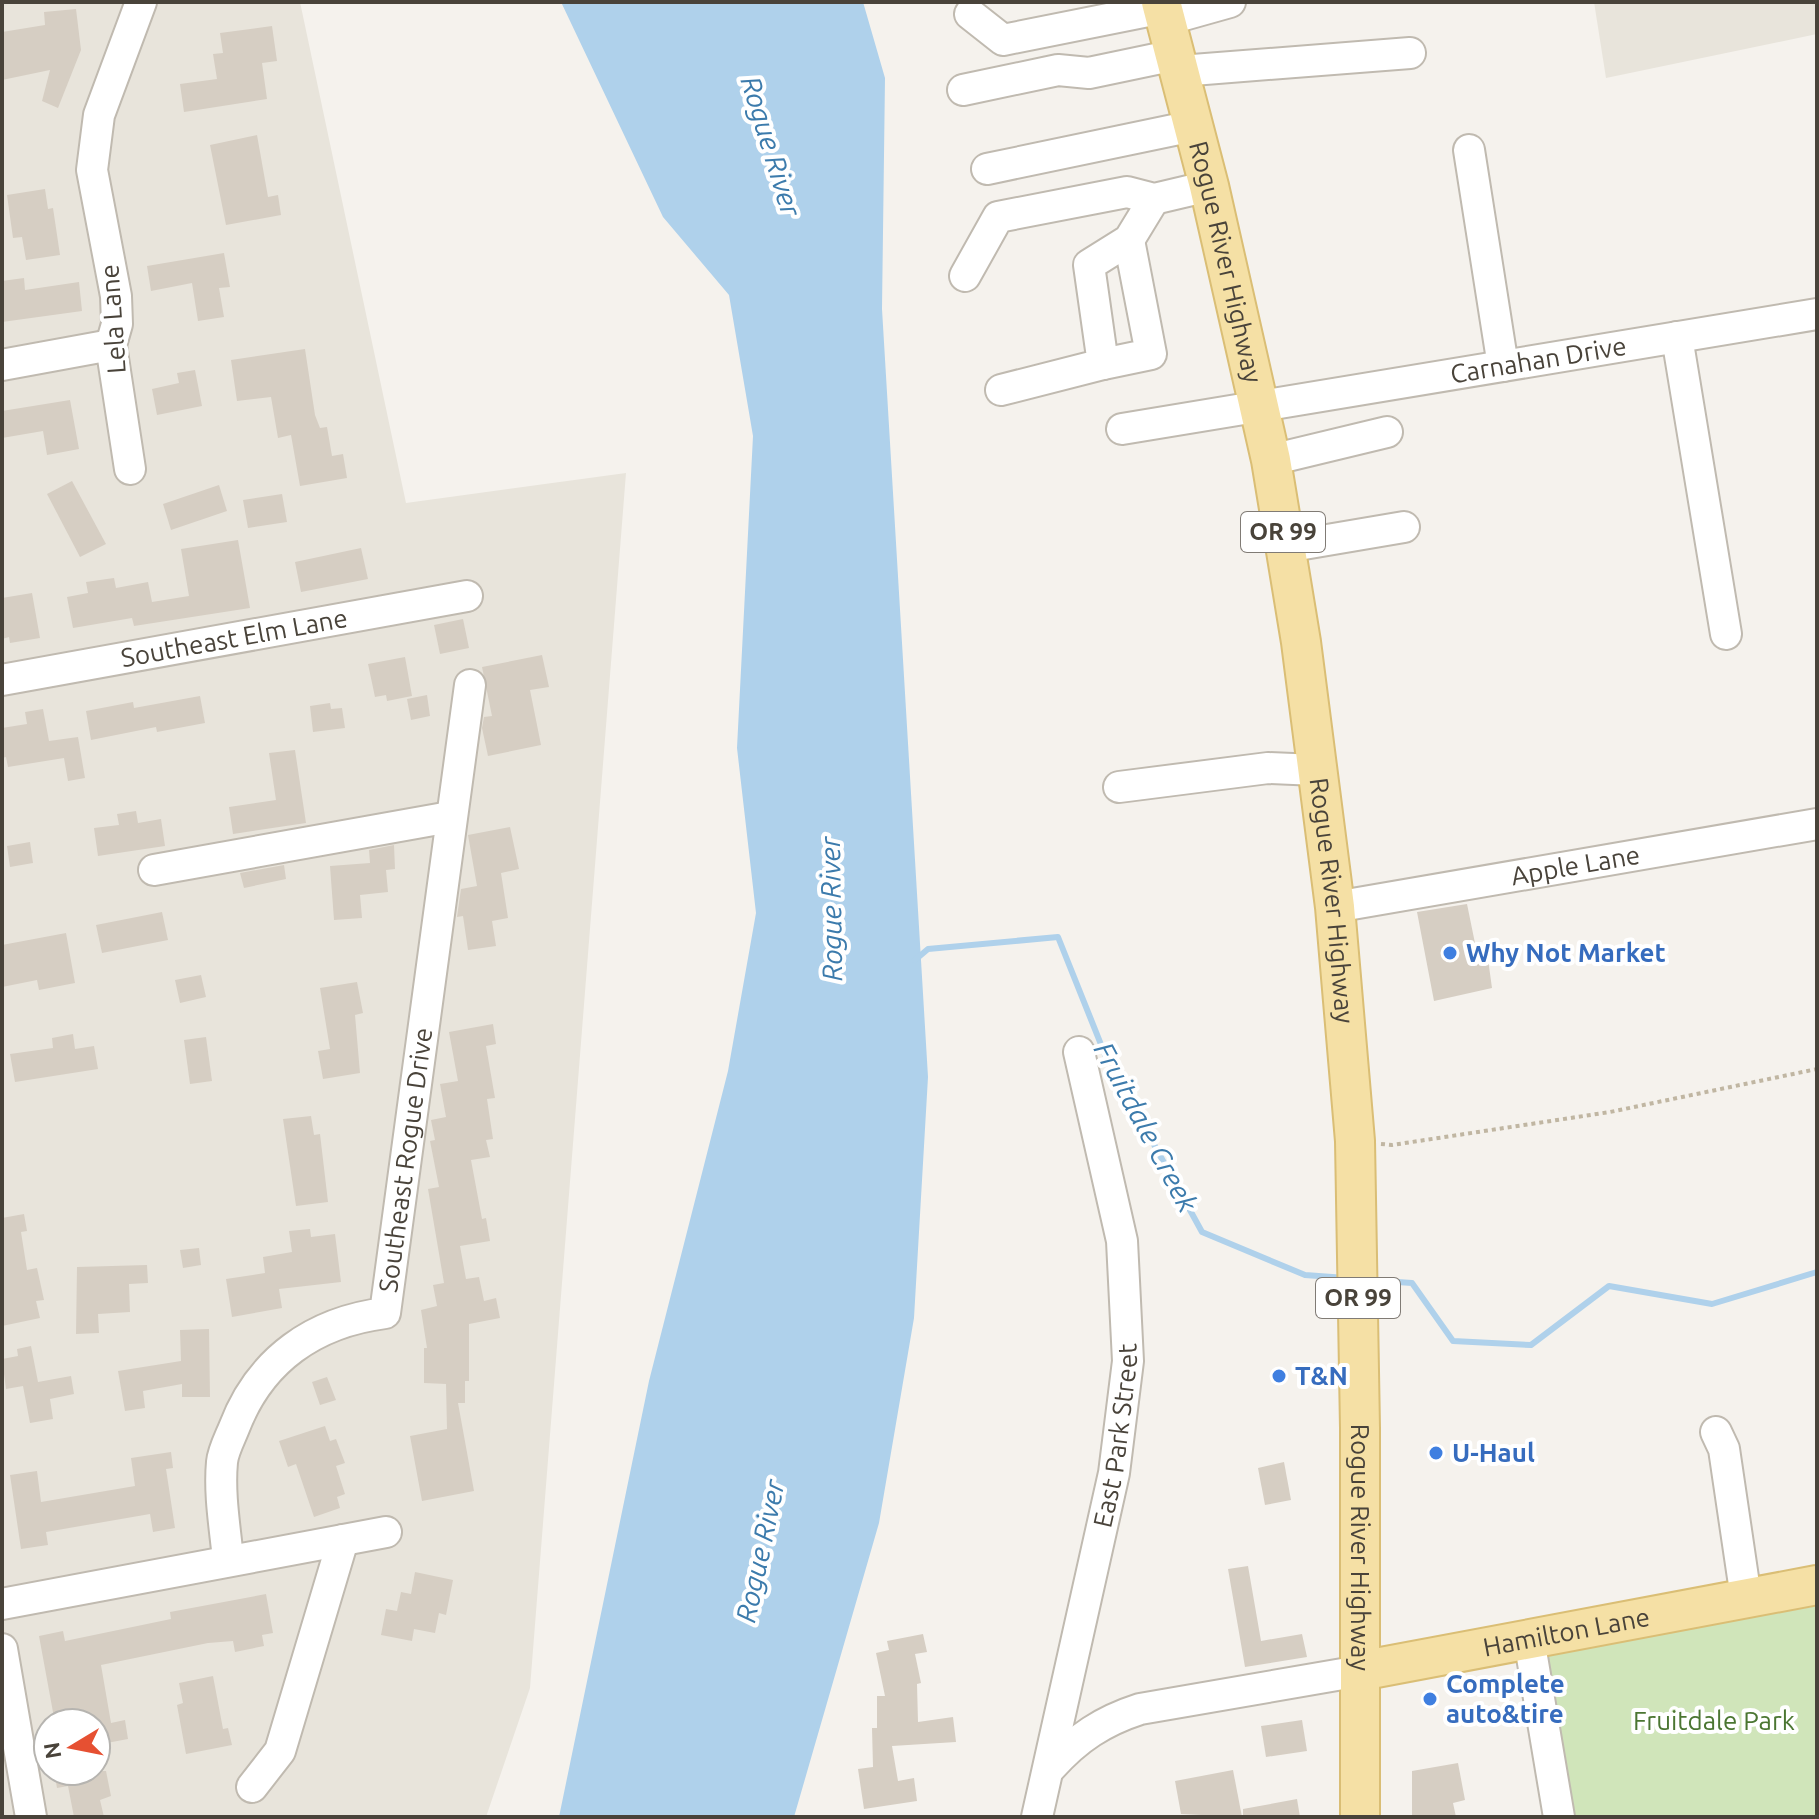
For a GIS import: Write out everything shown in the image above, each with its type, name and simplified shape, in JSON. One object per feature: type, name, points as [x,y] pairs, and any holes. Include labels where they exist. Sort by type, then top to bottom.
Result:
[{"type":"main road","name":"Rogue River Highway","points":[[1169,31],[1209,186],[1271,460],[1286,547],[1335,907],[1355,1141],[1360,1817]]},
{"type":"main road","name":"Hamilton Lane","points":[[1360,1671],[1817,1585]]},
{"type":"street","name":"Lela Lane","points":[[130,469],[111,345],[117,324],[116,296],[92,170],[99,115],[141,2]]},
{"type":"street","points":[[963,90],[1058,70],[1089,73],[1227,3]]},
{"type":"street","points":[[970,14],[1003,40],[1169,31],[1410,53]]},
{"type":"street","points":[[987,169],[1193,126]]},
{"type":"street","points":[[1469,150],[1503,366]]},
{"type":"street","points":[[965,276],[998,217],[1127,192],[1154,199],[1209,186]]},
{"type":"street","points":[[1103,364],[1089,265],[1129,240],[1154,199]]},
{"type":"street","points":[[1001,390],[1151,354],[1129,240]]},
{"type":"street","name":"Carnahan Drive","points":[[1122,429],[1817,314]]},
{"type":"street","points":[[1677,337],[1726,634]]},
{"type":"street","points":[[2,365],[111,345]]},
{"type":"street","points":[[1271,460],[1387,432]]},
{"type":"street","points":[[1286,547],[1404,527]]},
{"type":"street","name":"Southeast Elm Lane","points":[[2,680],[467,596]]},
{"type":"street","name":"Southeast Rogue Drive","points":[[228,1559],[221,1459],[238,1416],[264,1373],[299,1343],[349,1318],[385,1313],[470,685]]},
{"type":"street","points":[[1119,787],[1268,768],[1317,770]]},
{"type":"street","points":[[154,870],[450,817]]},
{"type":"street","name":"Apple Lane","points":[[1335,907],[1817,824]]},
{"type":"street","name":"East Park Street","points":[[1037,1817],[1051,1767],[1114,1473],[1128,1361],[1122,1241],[1079,1052]]},
{"type":"street","points":[[1716,1432],[1724,1449],[1746,1598]]},
{"type":"street","points":[[2,1604],[228,1559],[386,1532]]},
{"type":"street","points":[[252,1787],[280,1751],[343,1540]]},
{"type":"street","points":[[1529,1639],[1559,1817]]},
{"type":"street","points":[[2,1649],[31,1817]]},
{"type":"street","name":"Hamilton Lane","points":[[1051,1767],[1071,1745],[1114,1717],[1140,1709],[1360,1671]]},
{"type":"path","points":[[1355,1141],[1392,1145],[1492,1131],[1610,1112],[1817,1069]]},
{"type":"shaded area","points":[[2,2],[300,2],[406,503],[626,473],[530,1688],[486,1817],[2,1817]]},
{"type":"shaded area","points":[[1594,2],[1817,2],[1817,34],[1606,78]]},
{"type":"green space","name":"Fruitdale Park","points":[[1817,1606],[1817,1817],[1545,1817],[1519,1659]]},
{"type":"water","name":"Rogue River","points":[[561,2],[863,2],[885,78],[882,309],[928,1077],[914,1318],[879,1523],[794,1817],[559,1817],[649,1381],[728,1071],[756,913],[737,748],[753,436],[729,295],[663,217]]},
{"type":"building","points":[[76,9],[81,50],[58,108],[42,101],[50,70],[2,80],[2,32],[45,25],[44,12]]},
{"type":"building","points":[[272,26],[277,61],[262,63],[267,99],[184,112],[180,84],[217,79],[213,54],[223,53],[220,33]]},
{"type":"building","points":[[257,135],[268,197],[278,195],[281,215],[226,225],[210,145]]},
{"type":"building","points":[[45,189],[48,209],[53,208],[60,255],[26,260],[22,237],[13,238],[7,195]]},
{"type":"building","points":[[224,253],[230,287],[219,288],[224,317],[198,321],[192,283],[151,291],[147,266]]},
{"type":"building","points":[[24,278],[25,290],[79,282],[82,311],[2,322],[2,281]]},
{"type":"building","points":[[305,349],[315,415],[320,428],[327,427],[332,456],[343,454],[347,478],[300,486],[291,435],[278,438],[271,397],[237,401],[231,360]]},
{"type":"building","points":[[195,370],[202,406],[157,415],[152,389],[179,383],[177,373]]},
{"type":"building","points":[[70,400],[79,449],[47,455],[43,431],[2,438],[2,411]]},
{"type":"building","points":[[72,481],[106,544],[80,557],[47,494]]},
{"type":"building","points":[[219,485],[227,511],[171,530],[163,504]]},
{"type":"building","points":[[282,494],[287,522],[248,528],[243,500]]},
{"type":"building","points":[[238,540],[250,608],[134,626],[132,618],[73,628],[67,597],[88,593],[86,582],[114,578],[116,588],[148,582],[152,602],[189,596],[181,549]]},
{"type":"building","points":[[361,548],[368,579],[301,592],[295,562]]},
{"type":"building","points":[[32,593],[40,638],[10,643],[9,637],[2,639],[2,598]]},
{"type":"building","points":[[463,619],[469,648],[440,654],[434,625]]},
{"type":"building","points":[[542,655],[549,687],[530,690],[541,745],[488,756],[482,728],[484,717],[492,716],[482,667]]},
{"type":"building","points":[[405,657],[412,696],[387,701],[386,695],[375,697],[368,664]]},
{"type":"building","points":[[427,695],[430,716],[411,720],[407,699]]},
{"type":"building","points":[[200,696],[205,723],[157,732],[156,727],[91,740],[86,711],[133,702],[134,708]]},
{"type":"building","points":[[330,703],[331,709],[342,708],[345,728],[313,732],[310,706]]},
{"type":"building","points":[[43,709],[49,741],[78,737],[85,778],[68,781],[64,758],[8,767],[6,757],[2,758],[2,728],[27,724],[25,712]]},
{"type":"building","points":[[295,750],[306,823],[233,834],[229,807],[276,800],[269,753]]},
{"type":"building","points":[[136,811],[138,823],[161,819],[165,846],[98,856],[94,828],[119,825],[117,814]]},
{"type":"building","points":[[510,827],[519,869],[501,873],[508,918],[492,921],[496,946],[468,950],[463,916],[457,917],[461,889],[477,886],[468,835]]},
{"type":"building","points":[[30,842],[33,863],[10,867],[7,846]]},
{"type":"building","points":[[394,845],[395,869],[386,870],[388,892],[360,895],[362,918],[334,920],[330,866],[370,863],[369,850]]},
{"type":"building","points":[[284,865],[286,879],[244,888],[240,873]]},
{"type":"building","name":"Why Not Market","points":[[1467,904],[1477,953],[1487,952],[1492,988],[1434,1001],[1417,912]]},
{"type":"building","points":[[162,912],[168,940],[102,953],[96,925]]},
{"type":"building","points":[[66,933],[75,983],[39,990],[37,980],[2,987],[2,945]]},
{"type":"building","points":[[201,975],[206,997],[180,1003],[175,980]]},
{"type":"building","points":[[357,982],[363,1013],[355,1015],[360,1073],[323,1079],[318,1051],[330,1049],[320,988]]},
{"type":"building","points":[[493,1024],[496,1044],[486,1046],[495,1098],[487,1099],[493,1139],[486,1140],[490,1157],[471,1160],[482,1219],[486,1218],[490,1241],[460,1246],[466,1279],[479,1277],[484,1301],[496,1298],[500,1318],[469,1324],[469,1381],[465,1381],[465,1403],[458,1403],[474,1491],[422,1501],[410,1436],[447,1429],[446,1384],[424,1383],[424,1348],[427,1348],[421,1310],[437,1306],[433,1285],[444,1283],[428,1189],[439,1187],[430,1141],[435,1140],[431,1120],[446,1117],[440,1084],[458,1081],[449,1032]]},
{"type":"building","points":[[73,1034],[75,1049],[94,1046],[98,1069],[15,1082],[10,1054],[53,1048],[52,1038]]},
{"type":"building","points":[[206,1037],[212,1081],[190,1084],[184,1040]]},
{"type":"building","points":[[311,1116],[314,1135],[320,1134],[328,1202],[296,1206],[283,1119]]},
{"type":"building","points":[[24,1214],[27,1231],[21,1232],[27,1270],[37,1268],[44,1300],[36,1301],[40,1318],[2,1326],[2,1218]]},
{"type":"building","points":[[310,1229],[311,1237],[335,1234],[341,1282],[279,1289],[282,1308],[232,1317],[226,1279],[265,1273],[263,1257],[292,1252],[289,1231]]},
{"type":"building","points":[[199,1248],[201,1265],[183,1268],[180,1250]]},
{"type":"building","points":[[147,1265],[148,1283],[129,1284],[130,1312],[98,1314],[99,1333],[76,1334],[77,1267]]},
{"type":"building","points":[[209,1329],[210,1397],[182,1397],[182,1384],[143,1391],[145,1408],[125,1411],[118,1371],[181,1361],[180,1330]]},
{"type":"building","points":[[31,1346],[38,1382],[71,1376],[74,1394],[50,1399],[53,1419],[30,1423],[23,1386],[6,1389],[2,1359],[18,1356],[17,1349]]},
{"type":"building","points":[[327,1377],[336,1400],[320,1405],[312,1382]]},
{"type":"building","points":[[325,1426],[330,1441],[336,1439],[345,1463],[336,1466],[345,1494],[337,1497],[340,1508],[314,1517],[296,1464],[288,1467],[279,1441]]},
{"type":"building","points":[[171,1452],[173,1468],[166,1469],[175,1528],[153,1532],[150,1514],[46,1532],[48,1545],[21,1549],[10,1475],[37,1471],[41,1502],[135,1486],[131,1458]]},
{"type":"building","points":[[1284,1462],[1291,1500],[1265,1505],[1258,1468]]},
{"type":"building","points":[[1248,1566],[1261,1641],[1302,1634],[1307,1657],[1245,1667],[1228,1569]]},
{"type":"building","points":[[415,1572],[453,1580],[446,1615],[439,1613],[435,1633],[414,1629],[412,1641],[381,1635],[386,1609],[397,1611],[401,1592],[411,1594]]},
{"type":"building","points":[[266,1594],[273,1633],[262,1635],[264,1646],[235,1652],[233,1641],[208,1643],[101,1665],[108,1707],[52,1707],[39,1636],[63,1631],[65,1641],[171,1619],[170,1612]]},
{"type":"building","points":[[923,1634],[927,1652],[915,1654],[921,1683],[917,1684],[918,1722],[953,1717],[956,1742],[892,1746],[898,1781],[914,1778],[917,1801],[864,1809],[858,1769],[873,1767],[872,1728],[877,1728],[877,1696],[885,1696],[876,1653],[889,1650],[887,1641]]},
{"type":"building","points":[[213,1676],[223,1729],[228,1728],[232,1745],[186,1754],[177,1705],[183,1703],[179,1683]]},
{"type":"building","points":[[125,1720],[128,1739],[112,1742],[112,1723]]},
{"type":"building","points":[[1302,1720],[1307,1751],[1266,1757],[1261,1726]]},
{"type":"building","points":[[1458,1763],[1465,1800],[1453,1803],[1456,1817],[1412,1817],[1412,1771]]},
{"type":"building","points":[[1233,1770],[1242,1817],[1181,1814],[1175,1781]]},
{"type":"building","points":[[68,1787],[109,1787],[111,1796],[100,1800],[104,1817],[74,1817]]},
{"type":"building","points":[[1297,1799],[1300,1817],[1243,1817],[1243,1809]]},
{"type":"waterway","name":"Fruitdale Creek","points":[[915,960],[928,949],[1058,937],[1106,1057],[1202,1232],[1305,1275],[1346,1278]]},
{"type":"waterway","name":"Fruitdale Creek","points":[[1369,1280],[1412,1283],[1453,1341],[1531,1345],[1609,1286],[1712,1304],[1817,1272]]},
{"type":"place","name":"Why Not Market","points":[[1450,953]]},
{"type":"place","name":"T&N","points":[[1279,1376]]},
{"type":"place","name":"U-Haul","points":[[1436,1453]]},
{"type":"place","name":"Complete auto&tire","points":[[1430,1699]]}]
